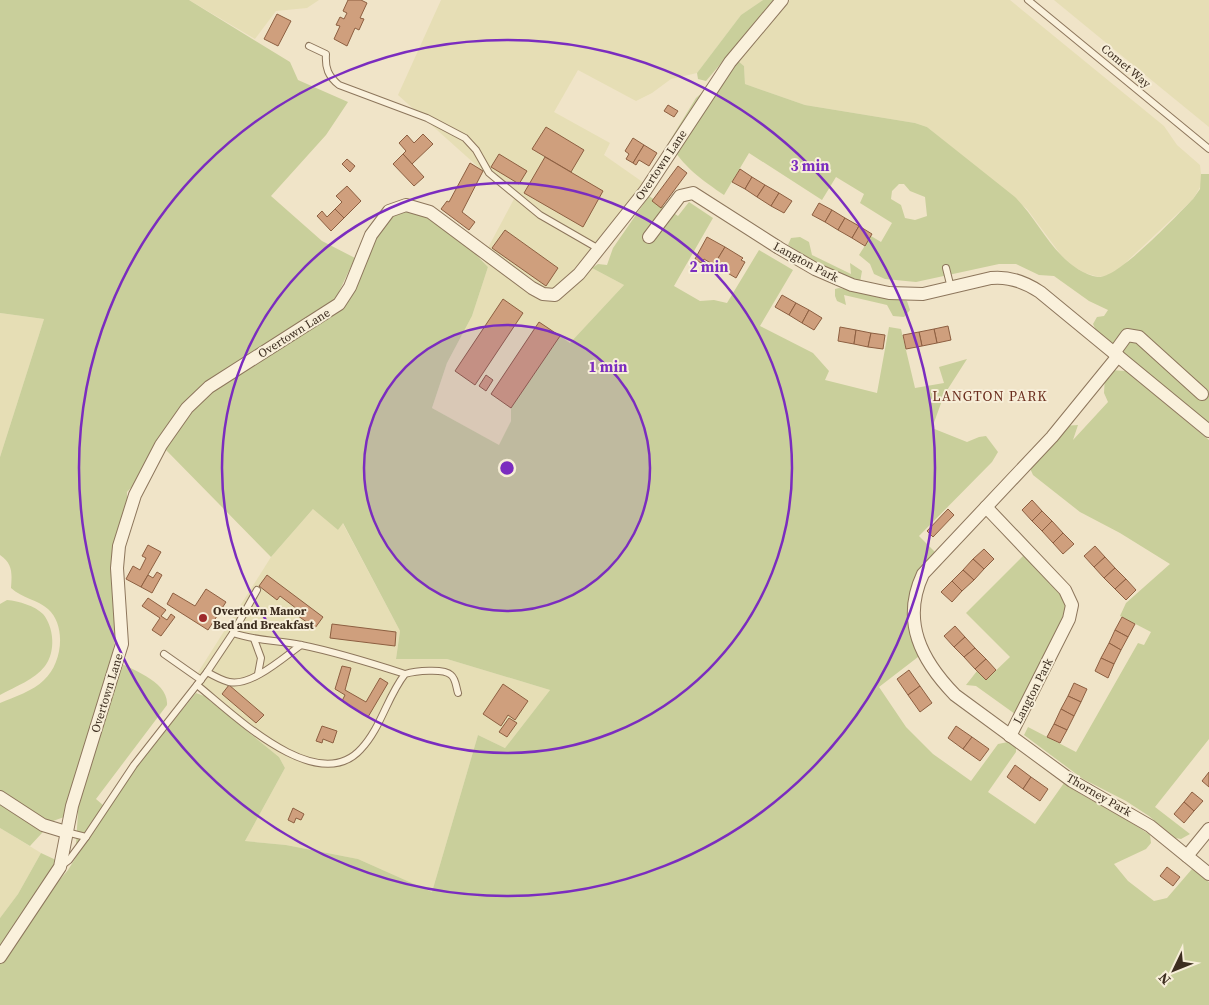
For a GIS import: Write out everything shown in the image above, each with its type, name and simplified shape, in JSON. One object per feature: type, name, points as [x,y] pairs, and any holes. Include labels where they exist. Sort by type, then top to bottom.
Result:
[{"type":"street","name":"Overtown Lane","points":[[66,832],[121,649],[122,627],[117,558],[127,519],[141,481],[157,451],[197,398],[222,377],[321,318],[339,304],[350,287],[376,225],[389,211],[398,206],[412,205],[430,212],[532,288],[549,295],[560,293],[600,250],[650,185],[730,62],[782,0]]},
{"type":"street","name":"Langton Park","points":[[649,238],[680,196],[693,192],[815,270],[852,285],[889,294],[923,294],[991,278],[1001,277],[1020,281],[1040,292],[1209,431]]},
{"type":"street","points":[[1116,354],[1127,335],[1140,337],[1202,394]]},
{"type":"street","name":"Langton Park","points":[[986,507],[1065,590],[1072,605],[1069,619],[1010,736],[969,706],[943,682],[925,656],[914,626],[913,603],[923,574],[1052,436],[1116,354]]},
{"type":"street","name":"Thorney Park","points":[[1010,736],[1087,791],[1137,817],[1209,874]]},
{"type":"street","points":[[0,797],[43,825],[66,832],[60,867],[0,957]]},
{"type":"street","points":[[1188,856],[1209,829]]},
{"type":"lane","name":"Comet Way","points":[[1028,0],[1209,149]]},
{"type":"lane","points":[[309,46],[326,54],[326,67],[331,79],[339,85],[427,118],[465,138],[476,150],[489,173],[540,215],[600,250]]},
{"type":"lane","points":[[946,268],[951,288]]},
{"type":"lane","points":[[60,867],[69,860],[134,765],[207,672],[257,590]]},
{"type":"lane","points":[[233,632],[254,639],[301,645],[337,653],[405,674],[424,671],[447,672],[453,677],[458,693]]},
{"type":"lane","points":[[254,639],[261,658],[258,674]]},
{"type":"lane","points":[[207,672],[228,682],[235,682],[258,674],[301,645]]},
{"type":"lane","points":[[164,654],[268,743],[316,762],[335,765],[359,752],[369,741],[388,700],[405,674]]},
{"type":"lane","points":[[66,832],[86,837]]},
{"type":"shaded area","points":[[189,0],[319,0],[307,8],[276,11],[255,39]]},
{"type":"shaded area","points":[[441,0],[763,0],[741,15],[697,73],[671,79],[652,93],[636,101],[578,70],[554,112],[610,143],[604,155],[644,183],[583,261],[624,285],[570,343],[559,336],[511,408],[511,421],[500,446],[432,408],[447,363],[472,316],[488,267],[482,259],[514,199],[398,95]]},
{"type":"shaded area","points":[[790,0],[1010,0],[1164,126],[1177,145],[1200,165],[1202,183],[1193,199],[1120,268],[1110,275],[1099,277],[1085,273],[1074,267],[1061,255],[1027,209],[927,127],[915,123],[805,105],[745,84],[744,66],[738,61]]},
{"type":"shaded area","points":[[1054,0],[1209,0],[1209,127],[1160,87]]},
{"type":"shaded area","points":[[0,313],[44,319],[0,457]]},
{"type":"shaded area","points":[[314,508],[338,530],[342,522],[400,631],[396,659],[447,659],[550,690],[505,748],[478,735],[432,892],[358,859],[286,845],[245,841],[285,768],[279,757],[204,696],[197,674],[271,557]]},
{"type":"shaded area","points":[[0,828],[41,853],[18,894],[0,918]]},
{"type":"green space","points":[[0,0],[189,0],[290,62],[298,80],[348,102],[326,135],[271,196],[322,241],[355,258],[337,296],[388,218],[401,210],[417,210],[461,239],[488,267],[472,316],[447,363],[432,408],[499,445],[511,421],[511,408],[560,336],[570,343],[624,285],[592,268],[598,264],[607,265],[613,248],[649,196],[678,216],[689,202],[713,218],[674,286],[700,301],[714,300],[727,303],[759,250],[793,270],[760,326],[813,353],[829,371],[825,380],[877,393],[889,327],[901,329],[915,388],[944,383],[939,367],[967,359],[944,395],[932,428],[967,442],[986,436],[998,452],[992,462],[919,536],[938,555],[914,586],[918,657],[879,687],[906,727],[933,754],[971,781],[998,744],[1008,742],[1016,747],[1016,752],[988,792],[1035,824],[1064,783],[1150,835],[1151,843],[1146,849],[1114,864],[1128,881],[1154,901],[1167,898],[1192,869],[1209,882],[1209,1005],[0,1005],[0,918],[18,894],[41,853],[56,860],[51,890],[68,870],[78,854],[76,845],[78,812],[53,821],[30,846],[0,828],[0,703],[29,691],[44,680],[55,665],[60,645],[60,635],[54,616],[48,609],[11,588],[11,569],[0,555],[0,457],[44,319],[0,313]],"holes":[[[166,450],[271,557],[313,509],[338,530],[343,523],[400,631],[396,659],[447,659],[550,690],[505,748],[478,735],[432,892],[358,859],[286,845],[245,841],[285,768],[279,757],[204,696],[196,693],[104,806],[96,799],[167,705],[162,689],[155,683],[112,659],[116,631],[112,549],[127,503],[127,492]]]},
{"type":"green space","points":[[763,0],[775,0],[706,81],[698,79],[697,73],[741,15]]},
{"type":"green space","points":[[738,61],[744,66],[745,84],[805,105],[915,123],[927,127],[1015,197],[1066,260],[1083,272],[1098,277],[1107,275],[1119,268],[1147,245],[1193,199],[1200,189],[1201,174],[1209,174],[1209,424],[1099,337],[1093,324],[1097,317],[1104,316],[1108,310],[1089,301],[1054,276],[1039,275],[1016,264],[999,264],[916,282],[885,279],[874,274],[870,264],[859,255],[871,236],[881,242],[892,223],[860,203],[864,194],[836,177],[822,200],[749,153],[724,195],[700,178],[686,165],[669,142],[696,98]],"holes":[[[899,184],[904,184],[910,191],[925,197],[927,216],[915,220],[905,218],[901,205],[891,199],[892,191]]]},
{"type":"green space","points":[[800,237],[809,242],[812,255],[851,274],[850,263],[862,271],[860,282],[823,267],[788,245],[791,238]]},
{"type":"green space","points":[[839,288],[907,301],[910,310],[904,317],[893,316],[887,305],[844,295],[846,305],[837,301],[835,289]]},
{"type":"green space","points":[[1110,370],[1126,371],[1209,440],[1209,739],[1155,807],[1190,834],[1181,839],[1175,838],[1149,816],[1126,801],[1083,779],[1024,735],[1028,727],[1076,752],[1138,643],[1144,645],[1151,632],[1120,616],[1126,603],[1170,564],[1120,533],[1080,512],[1033,475],[1028,464],[1063,426],[1078,425],[1073,440],[1108,402],[1104,393],[1105,376]]},
{"type":"green space","points":[[1024,555],[1067,602],[1067,609],[1015,714],[976,686],[966,685],[977,671],[986,680],[1010,657],[966,613]]},
{"type":"green space","points":[[7,600],[26,604],[43,614],[47,619],[51,632],[52,647],[49,660],[41,671],[0,695],[0,604]]},
{"type":"building","points":[[348,0],[361,0],[367,3],[360,18],[364,19],[359,30],[355,28],[347,46],[334,39],[340,26],[336,25],[340,17],[344,19],[347,13],[343,11]]},
{"type":"building","points":[[277,14],[291,21],[278,46],[264,39]]},
{"type":"building","points":[[668,105],[678,111],[674,117],[664,111]]},
{"type":"building","points":[[546,127],[584,150],[571,172],[532,149]]},
{"type":"building","points":[[423,134],[433,144],[412,164],[403,154],[406,151],[399,143],[407,135],[414,143]]},
{"type":"building","points":[[633,138],[644,145],[633,163],[626,159],[629,154],[625,151]]},
{"type":"building","points":[[644,145],[657,153],[649,166],[639,160],[636,165],[633,163]]},
{"type":"building","points":[[403,154],[424,177],[414,186],[393,164]]},
{"type":"building","points":[[499,154],[527,171],[519,184],[491,167]]},
{"type":"building","points":[[545,157],[603,191],[583,227],[524,193]]},
{"type":"building","points":[[347,159],[355,166],[350,172],[342,164]]},
{"type":"building","points":[[470,163],[483,171],[462,212],[475,222],[469,230],[441,209],[447,201],[449,202]]},
{"type":"building","points":[[678,166],[687,173],[661,208],[652,201]]},
{"type":"building","points":[[740,169],[752,177],[745,189],[732,182]]},
{"type":"building","points":[[752,177],[765,185],[757,197],[745,189]]},
{"type":"building","points":[[765,185],[779,193],[771,206],[757,197]]},
{"type":"building","points":[[347,186],[361,201],[344,218],[335,209],[342,202],[336,196]]},
{"type":"building","points":[[779,193],[792,201],[784,213],[771,206]]},
{"type":"building","points":[[819,203],[832,210],[825,222],[812,215]]},
{"type":"building","points":[[335,209],[344,218],[331,231],[317,216],[322,211],[327,217]]},
{"type":"building","points":[[832,210],[845,218],[838,230],[825,222]]},
{"type":"building","points":[[845,218],[859,226],[852,238],[838,230]]},
{"type":"building","points":[[859,226],[872,234],[865,246],[852,238]]},
{"type":"building","points":[[505,230],[558,268],[546,286],[492,248]]},
{"type":"building","points":[[707,237],[725,247],[714,265],[704,259],[701,263],[695,259]]},
{"type":"building","points":[[725,247],[743,258],[741,260],[745,262],[736,278],[714,265]]},
{"type":"building","points":[[782,295],[796,303],[789,315],[775,307]]},
{"type":"building","points":[[503,299],[523,313],[475,385],[455,371]]},
{"type":"building","points":[[796,303],[809,310],[802,323],[789,315]]},
{"type":"building","points":[[809,310],[822,318],[814,330],[802,323]]},
{"type":"building","points":[[539,322],[560,336],[511,408],[491,394]]},
{"type":"building","points":[[948,326],[951,340],[937,343],[934,329]]},
{"type":"building","points":[[840,327],[856,330],[854,344],[838,341]]},
{"type":"building","points":[[934,329],[937,343],[922,346],[919,332]]},
{"type":"building","points":[[856,330],[871,333],[868,347],[854,344]]},
{"type":"building","points":[[919,332],[922,346],[906,349],[903,335]]},
{"type":"building","points":[[871,333],[885,335],[883,349],[868,347]]},
{"type":"building","points":[[486,375],[493,380],[486,391],[479,386]]},
{"type":"building","points":[[1032,500],[1042,511],[1032,521],[1022,510]]},
{"type":"building","points":[[948,509],[954,515],[933,537],[927,531]]},
{"type":"building","points":[[1042,511],[1052,521],[1042,531],[1032,521]]},
{"type":"building","points":[[1052,521],[1063,533],[1053,543],[1042,531]]},
{"type":"building","points":[[1063,533],[1074,544],[1063,554],[1053,543]]},
{"type":"building","points":[[148,545],[161,552],[141,587],[126,579],[133,566],[140,570],[146,558],[142,556]]},
{"type":"building","points":[[1095,546],[1105,557],[1094,567],[1084,556]]},
{"type":"building","points":[[984,549],[994,559],[984,569],[973,559]]},
{"type":"building","points":[[1105,557],[1115,568],[1104,578],[1094,567]]},
{"type":"building","points":[[973,559],[984,569],[974,580],[963,570]]},
{"type":"building","points":[[1115,568],[1126,579],[1115,589],[1104,578]]},
{"type":"building","points":[[963,570],[974,580],[962,591],[952,581]]},
{"type":"building","points":[[157,572],[162,575],[152,593],[141,587],[148,575],[153,578]]},
{"type":"building","points":[[267,575],[323,617],[315,628],[294,613],[297,609],[280,596],[277,600],[259,586]]},
{"type":"building","points":[[1126,579],[1136,590],[1126,600],[1115,589]]},
{"type":"building","points":[[952,581],[962,591],[952,602],[941,592]]},
{"type":"building","name":"Overtown Manor Bed and Breakfast","points":[[206,589],[226,602],[208,630],[167,604],[173,593],[195,606]]},
{"type":"building","points":[[148,598],[166,610],[161,616],[167,620],[171,614],[175,617],[161,636],[152,630],[160,618],[142,606]]},
{"type":"building","points":[[1122,617],[1135,624],[1128,637],[1115,630]]},
{"type":"building","points":[[332,624],[396,632],[395,646],[330,638]]},
{"type":"building","points":[[955,626],[965,637],[954,647],[944,636]]},
{"type":"building","points":[[1115,630],[1128,637],[1121,650],[1109,643]]},
{"type":"building","points":[[965,637],[975,648],[964,657],[954,647]]},
{"type":"building","points":[[1109,643],[1121,650],[1114,664],[1101,658]]},
{"type":"building","points":[[975,648],[986,659],[975,669],[964,657]]},
{"type":"building","points":[[1101,658],[1114,664],[1108,678],[1095,671]]},
{"type":"building","points":[[986,659],[996,670],[986,680],[975,669]]},
{"type":"building","points":[[342,666],[351,668],[345,690],[366,702],[380,678],[388,683],[368,717],[342,701],[345,695],[335,689]]},
{"type":"building","points":[[909,670],[920,686],[908,695],[897,679]]},
{"type":"building","points":[[1074,683],[1087,689],[1081,702],[1068,696]]},
{"type":"building","points":[[503,684],[528,701],[515,720],[508,715],[501,726],[483,714]]},
{"type":"building","points":[[229,685],[264,715],[256,723],[222,694]]},
{"type":"building","points":[[920,686],[932,703],[920,712],[908,695]]},
{"type":"building","points":[[1068,696],[1081,702],[1074,716],[1061,709]]},
{"type":"building","points":[[1061,709],[1074,716],[1067,730],[1054,724]]},
{"type":"building","points":[[509,718],[517,723],[507,737],[499,732]]},
{"type":"building","points":[[1054,724],[1067,730],[1060,743],[1047,737]]},
{"type":"building","points":[[322,726],[337,731],[333,743],[323,739],[322,743],[316,741]]},
{"type":"building","points":[[956,726],[972,737],[963,749],[948,738]]},
{"type":"building","points":[[972,737],[989,749],[980,761],[963,749]]},
{"type":"building","points":[[1015,765],[1031,777],[1023,789],[1007,777]]},
{"type":"building","points":[[1209,772],[1209,787],[1202,781]]},
{"type":"building","points":[[1031,777],[1048,789],[1040,801],[1023,789]]},
{"type":"building","points":[[1192,792],[1203,801],[1194,811],[1184,802]]},
{"type":"building","points":[[1184,802],[1194,811],[1184,823],[1174,814]]},
{"type":"building","points":[[293,808],[304,814],[301,820],[296,818],[294,823],[288,820]]},
{"type":"building","points":[[1167,867],[1180,877],[1173,886],[1160,876]]},
{"type":"place","name":"Overtown Manor Bed and Breakfast","points":[[203,618]]},
{"type":"district","name":"LANGTON PARK","points":[[990,396]]}]
